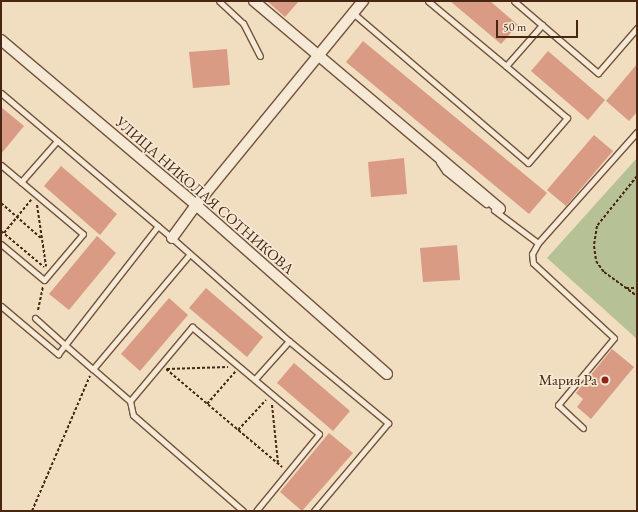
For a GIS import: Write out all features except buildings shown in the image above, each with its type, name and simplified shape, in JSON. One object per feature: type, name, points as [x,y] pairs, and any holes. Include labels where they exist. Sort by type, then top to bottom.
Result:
[{"type":"street","points":[[254,1],[434,152],[500,210]]},
{"type":"street","points":[[172,238],[196,205],[363,1]]},
{"type":"street","name":"УЛИЦА НИКОЛАЯ СОТНИКОВА","points":[[1,40],[196,205],[387,374]]},
{"type":"lane","points":[[219,1],[243,23],[260,56]]},
{"type":"lane","points":[[353,13],[528,163],[567,118],[428,1]]},
{"type":"lane","points":[[514,1],[598,73],[637,28]]},
{"type":"lane","points":[[506,66],[542,25]]},
{"type":"lane","points":[[1,93],[172,238],[289,341],[388,423],[314,511]]},
{"type":"lane","points":[[583,428],[558,405],[614,338],[533,263],[532,254],[538,243],[637,132]]},
{"type":"lane","points":[[22,182],[57,141]]},
{"type":"lane","points":[[434,152],[444,171],[538,243]]},
{"type":"lane","points":[[1,165],[83,234],[44,280],[1,244]]},
{"type":"lane","points":[[1,306],[58,354],[158,226]]},
{"type":"lane","points":[[93,369],[189,254]]},
{"type":"lane","points":[[35,318],[130,401],[133,415],[243,511]]},
{"type":"lane","points":[[130,401],[192,327],[319,434],[256,511]]},
{"type":"lane","points":[[255,379],[289,341]]},
{"type":"path","points":[[637,176],[597,226],[594,246],[596,261],[623,287],[637,296]]},
{"type":"path","points":[[4,233],[36,194]]},
{"type":"path","points":[[1,230],[46,268],[36,194]]},
{"type":"path","points":[[1,203],[42,239]]},
{"type":"path","points":[[35,318],[44,280]]},
{"type":"path","points":[[623,287],[637,288]]},
{"type":"path","points":[[623,287],[637,292]]},
{"type":"path","points":[[160,364],[287,472]]},
{"type":"path","points":[[165,369],[240,367]]},
{"type":"path","points":[[207,404],[240,367]]},
{"type":"path","points":[[32,511],[93,369]]},
{"type":"path","points":[[238,430],[271,393]]},
{"type":"path","points":[[271,393],[278,464]]},
{"type":"green space","points":[[637,158],[637,339],[547,258]]},
{"type":"place","name":"Мария Ра","points":[[605,380]]}]
